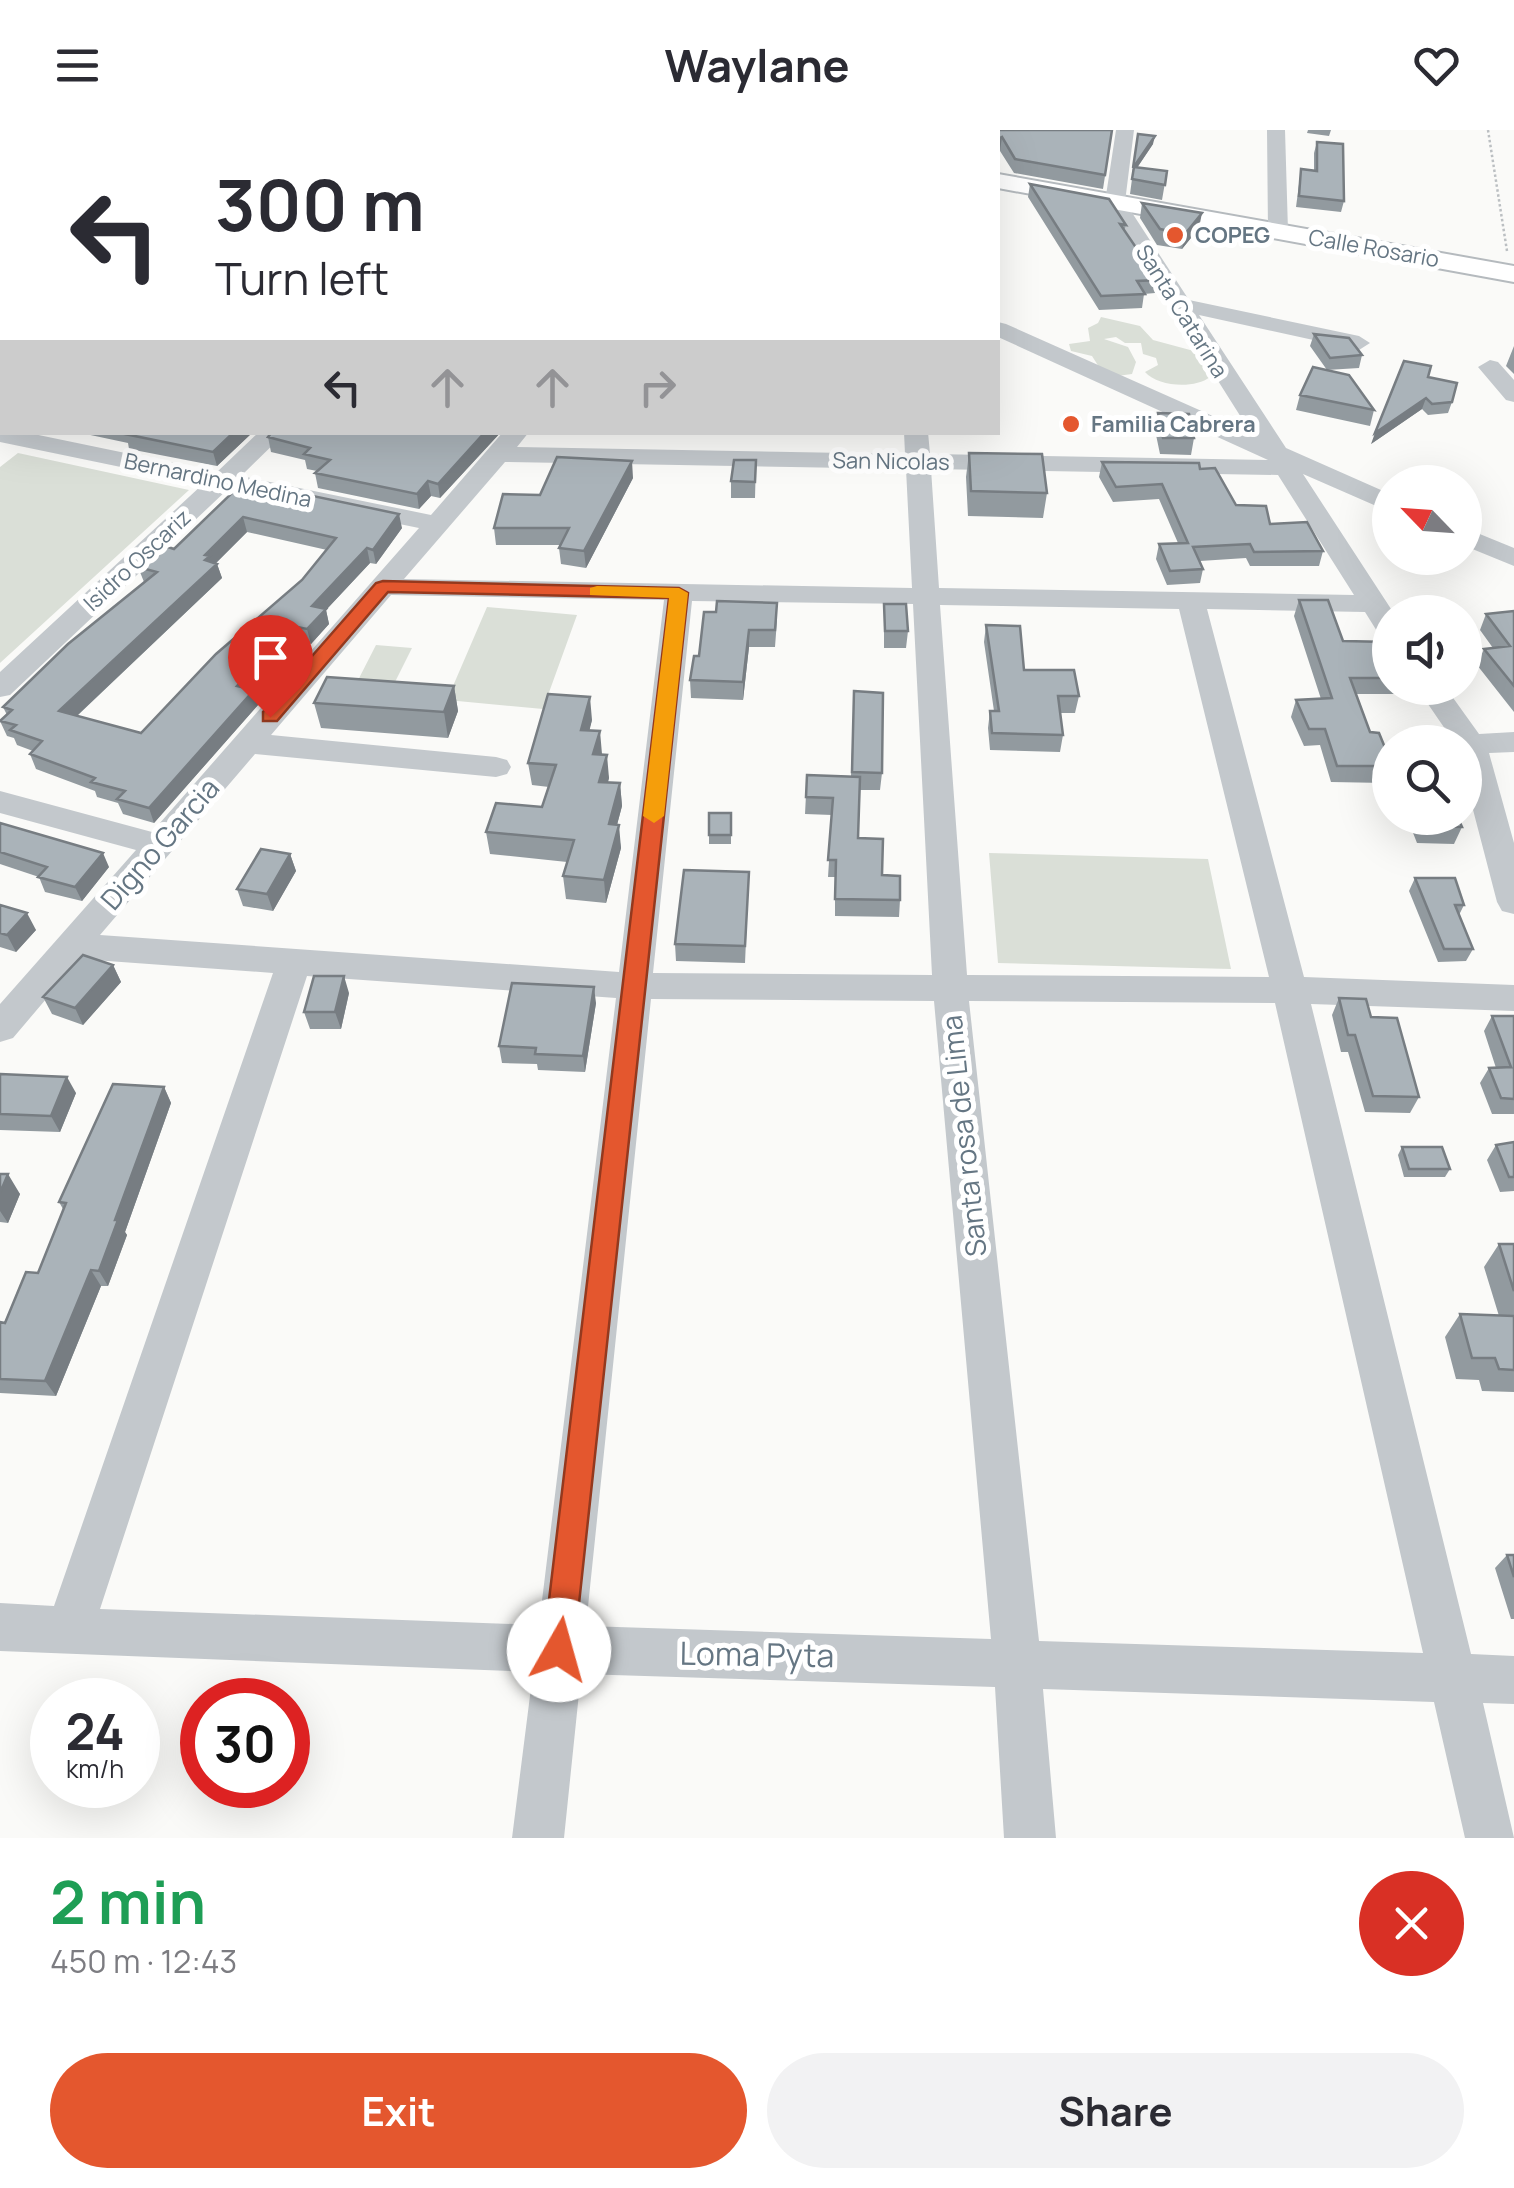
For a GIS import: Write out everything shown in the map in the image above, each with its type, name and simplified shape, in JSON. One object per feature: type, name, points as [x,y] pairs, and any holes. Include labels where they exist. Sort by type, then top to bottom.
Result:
[{"type":"main road","name":"Calle Rosario","points":[[1000,181],[1511,274]]},
{"type":"street","points":[[1115,202],[1125,130]]},
{"type":"street","points":[[1276,130],[1278,231]]},
{"type":"street","name":"Santa Catarina","points":[[1115,202],[1372,604]]},
{"type":"street","points":[[1177,304],[1360,342]]},
{"type":"street","points":[[1000,330],[1278,460],[1372,497]]},
{"type":"street","points":[[1514,360],[1488,361],[1502,369],[1514,395]]},
{"type":"street","name":"Bernardino Medina","points":[[11,435],[437,524]]},
{"type":"street","name":"Isidro Oscariz","points":[[0,688],[271,435]]},
{"type":"street","name":"San Nicolas","points":[[507,443],[917,447],[1278,460]]},
{"type":"street","name":"Digno Garcia","points":[[0,1028],[507,443]]},
{"type":"street","name":"Santa rosa de Lima","points":[[917,447],[950,988],[1017,1662],[1030,1838]]},
{"type":"street","points":[[1482,544],[1514,558]]},
{"type":"street","points":[[383,586],[1372,604]]},
{"type":"street","points":[[538,1838],[679,593]]},
{"type":"street","points":[[1192,601],[1290,990],[1491,1838]]},
{"type":"street","points":[[1482,744],[1514,742]]},
{"type":"street","points":[[248,743],[496,767]]},
{"type":"street","points":[[1482,782],[1514,902]]},
{"type":"street","points":[[0,802],[159,845]]},
{"type":"street","points":[[71,946],[634,986],[1290,990],[1514,998]]},
{"type":"street","points":[[68,1631],[294,962]]},
{"type":"street","name":"Loma Pyta","points":[[0,1627],[559,1650],[1514,1680]]},
{"type":"path","points":[[1488,130],[1511,274]]},
{"type":"shaded area","points":[[1101,317],[1140,326],[1153,340],[1205,354],[1210,363],[1203,369],[1210,377],[1186,385],[1159,381],[1145,372],[1158,365],[1156,358],[1143,354],[1141,343],[1125,343],[1116,337],[1104,339],[1128,347],[1136,362],[1132,374],[1117,376],[1099,367],[1092,356],[1071,351],[1069,344],[1090,341],[1088,328]]},
{"type":"shaded area","points":[[18,453],[189,490],[0,663],[0,467]]},
{"type":"shaded area","points":[[487,607],[577,615],[543,709],[447,700]]},
{"type":"shaded area","points":[[376,645],[412,648],[390,692],[354,688]]},
{"type":"shaded area","points":[[989,853],[1208,859],[1231,969],[998,963]]},
{"type":"building","points":[[1000,130],[1112,130],[1105,175],[1015,159]]},
{"type":"building","points":[[1138,134],[1155,136],[1133,168]]},
{"type":"building","points":[[1317,142],[1343,144],[1344,201],[1299,196],[1301,169],[1317,171]]},
{"type":"building","points":[[1134,167],[1167,171],[1165,185],[1132,179]]},
{"type":"building","points":[[1030,184],[1109,199],[1126,225],[1120,224],[1158,280],[1137,281],[1145,294],[1101,296]]},
{"type":"building","points":[[1142,203],[1202,213],[1185,234],[1160,229]]},
{"type":"building","points":[[1314,334],[1349,338],[1362,355],[1330,358]]},
{"type":"building","points":[[1404,361],[1431,366],[1428,377],[1457,383],[1452,402],[1432,404],[1426,398],[1375,433]]},
{"type":"building","points":[[1313,367],[1349,375],[1374,410],[1300,395]]},
{"type":"building","points":[[1158,413],[1189,414],[1194,438],[1163,438]]},
{"type":"building","points":[[130,435],[231,435],[213,452]]},
{"type":"building","points":[[482,435],[438,484],[428,481],[417,494],[315,473],[330,460],[304,454],[310,448],[268,437]]},
{"type":"building","points":[[969,453],[1042,454],[1047,493],[971,491]]},
{"type":"building","points":[[557,457],[632,461],[584,551],[559,548],[569,528],[494,528],[503,494],[540,495]]},
{"type":"building","points":[[734,460],[756,460],[755,482],[731,481]]},
{"type":"building","points":[[1102,462],[1199,463],[1200,469],[1215,468],[1236,505],[1266,506],[1270,524],[1307,522],[1323,551],[1254,552],[1250,544],[1193,547],[1203,569],[1170,571],[1159,544],[1188,543],[1162,484],[1116,487]]},
{"type":"building","points":[[235,490],[285,501],[294,492],[399,514],[373,550],[367,548],[312,606],[326,609],[307,629],[293,626],[237,686],[254,690],[149,808],[117,799],[125,791],[91,782],[95,778],[30,754],[42,741],[10,730],[16,725],[0,721],[12,710],[3,707],[68,644],[157,572],[138,567],[162,545],[174,549]],"holes":[[[243,517],[336,538],[302,580],[216,654],[141,733],[59,711],[217,564],[205,560],[210,556],[205,555]]]},
{"type":"building","points":[[1299,600],[1328,600],[1343,641],[1372,642],[1372,678],[1350,678],[1372,732],[1372,766],[1337,766],[1325,729],[1309,729],[1296,700],[1332,698]]},
{"type":"building","points":[[717,601],[777,603],[775,630],[749,630],[743,682],[690,680],[694,656],[699,656],[704,612],[716,612]]},
{"type":"building","points":[[884,604],[906,604],[908,631],[885,631]]},
{"type":"building","points":[[1514,611],[1514,686],[1484,649],[1510,646],[1486,614]]},
{"type":"building","points":[[986,625],[1020,626],[1024,670],[1074,670],[1079,696],[1058,696],[1063,735],[992,733],[990,711],[999,711]]},
{"type":"building","points":[[327,677],[454,686],[444,712],[314,703]]},
{"type":"building","points":[[854,691],[883,693],[882,773],[852,772]]},
{"type":"building","points":[[548,694],[590,697],[581,730],[600,731],[593,754],[607,755],[599,782],[620,783],[609,824],[619,825],[604,880],[563,876],[574,840],[486,832],[496,803],[542,807],[556,765],[528,763]]},
{"type":"building","points":[[807,775],[860,777],[858,838],[883,839],[882,875],[900,876],[900,900],[835,899],[836,860],[828,860],[833,798],[806,797]]},
{"type":"building","points":[[709,813],[731,813],[731,835],[709,835]]},
{"type":"building","points":[[0,823],[103,853],[75,887],[38,877],[47,867],[0,852]]},
{"type":"building","points":[[261,849],[290,854],[267,894],[237,889]]},
{"type":"building","points":[[684,870],[749,872],[745,946],[675,944]]},
{"type":"building","points":[[1415,878],[1455,878],[1464,905],[1455,905],[1473,949],[1444,949]]},
{"type":"building","points":[[0,905],[27,913],[7,935],[0,933]]},
{"type":"building","points":[[83,955],[113,965],[75,1008],[43,997]]},
{"type":"building","points":[[314,976],[344,976],[335,1012],[304,1012]]},
{"type":"building","points":[[512,983],[594,987],[583,1056],[535,1054],[536,1048],[499,1046]]},
{"type":"building","points":[[1339,998],[1366,999],[1371,1017],[1397,1018],[1419,1097],[1373,1096],[1355,1035],[1348,1035]]},
{"type":"building","points":[[1492,1016],[1514,1016],[1514,1099],[1501,1098],[1489,1068],[1511,1067]]},
{"type":"building","points":[[0,1074],[67,1077],[51,1116],[0,1114]]},
{"type":"building","points":[[113,1084],[164,1087],[99,1271],[91,1270],[45,1381],[0,1379],[0,1322],[5,1323],[26,1272],[38,1273],[66,1203],[59,1202]]},
{"type":"building","points":[[1514,1142],[1514,1177],[1509,1177],[1496,1145]]},
{"type":"building","points":[[1402,1147],[1442,1147],[1450,1169],[1409,1169]]},
{"type":"building","points":[[0,1174],[8,1174],[0,1193]]},
{"type":"building","points":[[1499,1244],[1514,1244],[1514,1291]]},
{"type":"building","points":[[1460,1314],[1514,1316],[1514,1370],[1499,1369],[1495,1358],[1472,1358]]},
{"type":"building","points":[[1507,1555],[1514,1555],[1514,1577]]},
{"type":"slow traffic","points":[[597,591],[679,593],[654,816]]},
{"type":"place","name":"COPEG","points":[[1175,235]]},
{"type":"place","name":"Familia Cabrera","points":[[1071,424]]},
{"type":"route","points":[[270,717],[383,586],[679,593],[559,1650]]}]
